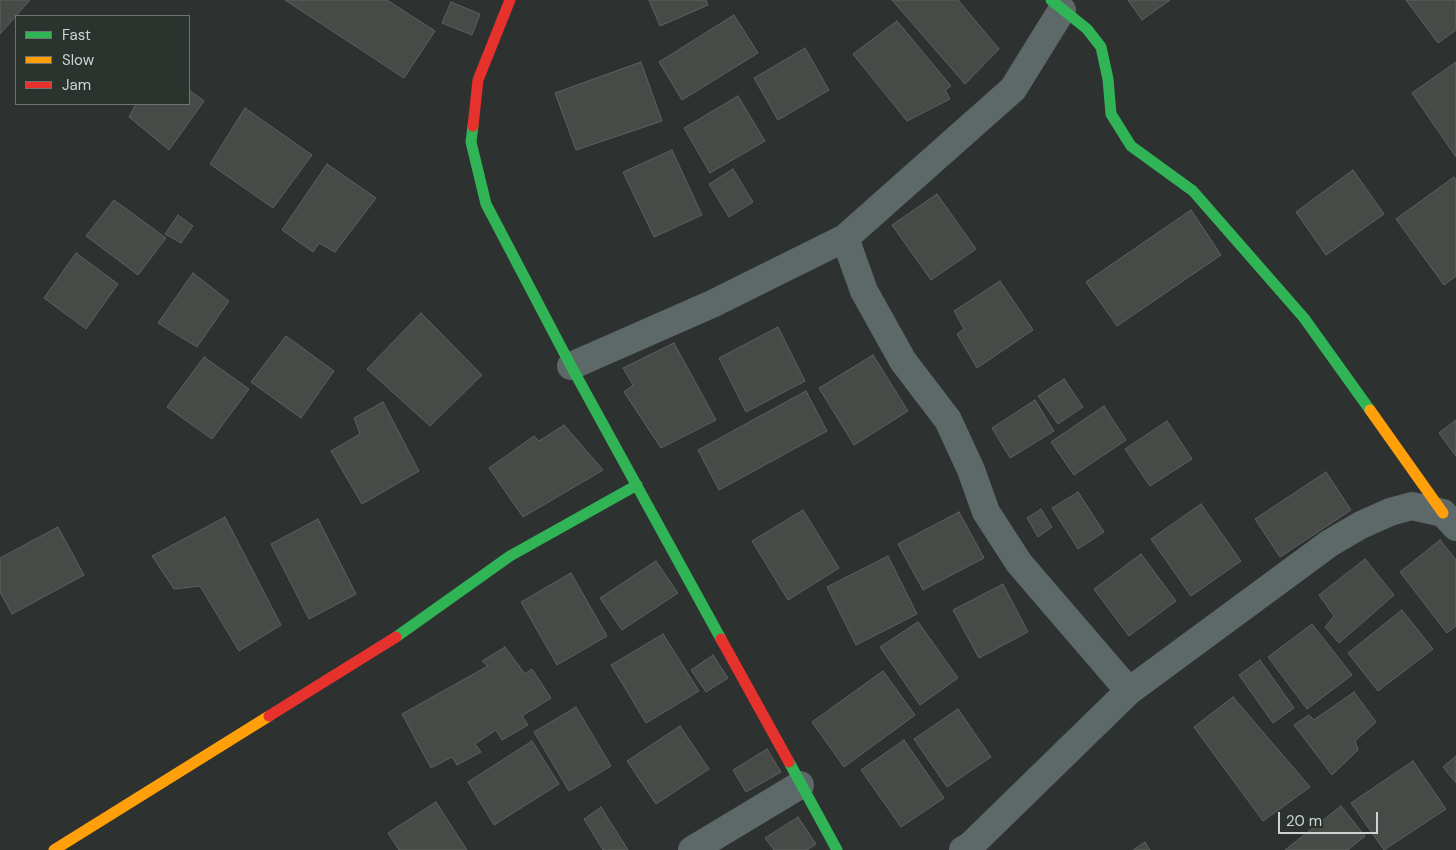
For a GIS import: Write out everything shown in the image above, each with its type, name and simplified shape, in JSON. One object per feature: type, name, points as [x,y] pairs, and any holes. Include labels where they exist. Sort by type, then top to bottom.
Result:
[{"type":"street","points":[[510,0],[478,80],[471,142],[486,204],[571,366],[764,713],[800,785],[837,850]]},
{"type":"street","points":[[571,366],[712,304],[845,238],[1013,89],[1056,5],[1087,28],[1101,47],[1111,114],[1131,146],[1193,191],[1304,318],[1449,520]]},
{"type":"street","points":[[845,238],[864,291],[903,361],[948,420],[971,470],[986,512],[1019,562],[1129,691]]},
{"type":"street","points":[[54,850],[404,633],[510,556],[638,485]]},
{"type":"street","points":[[963,850],[970,846],[1129,691],[1330,543],[1390,512],[1412,506],[1449,520]]},
{"type":"street","points":[[692,850],[800,785]]},
{"type":"building","points":[[0,0],[30,0],[15,15],[0,34]]},
{"type":"building","points":[[285,0],[387,0],[435,31],[404,78]]},
{"type":"building","points":[[649,0],[706,0],[708,5],[660,26]]},
{"type":"building","points":[[892,0],[958,0],[999,49],[965,84]]},
{"type":"building","points":[[1128,0],[1170,0],[1142,20]]},
{"type":"building","points":[[1406,0],[1456,0],[1456,30],[1438,43]]},
{"type":"building","points":[[451,2],[480,14],[472,35],[442,23]]},
{"type":"building","points":[[734,15],[758,53],[682,100],[659,62]]},
{"type":"building","points":[[897,21],[951,86],[945,90],[950,99],[907,121],[853,54]]},
{"type":"building","points":[[805,48],[829,90],[778,120],[754,78]]},
{"type":"building","points":[[641,62],[662,121],[576,150],[555,93]]},
{"type":"building","points":[[1456,62],[1456,157],[1412,93]]},
{"type":"building","points":[[190,91],[204,101],[169,150],[129,117],[135,105],[190,105]]},
{"type":"building","points":[[738,96],[765,141],[710,173],[684,128]]},
{"type":"building","points":[[245,108],[312,155],[273,208],[210,164]]},
{"type":"building","points":[[672,150],[702,215],[654,237],[623,172]]},
{"type":"building","points":[[327,164],[376,198],[335,252],[319,243],[313,252],[282,230]]},
{"type":"building","points":[[733,169],[753,202],[729,217],[709,184]]},
{"type":"building","points":[[1353,170],[1384,214],[1326,255],[1296,212]]},
{"type":"building","points":[[1454,177],[1456,180],[1456,276],[1444,285],[1396,219]]},
{"type":"building","points":[[937,194],[976,249],[931,280],[892,225]]},
{"type":"building","points":[[114,200],[166,238],[138,275],[86,236]]},
{"type":"building","points":[[1191,210],[1221,255],[1117,326],[1086,282]]},
{"type":"building","points":[[178,215],[193,226],[181,243],[165,234]]},
{"type":"building","points":[[76,253],[118,284],[86,329],[44,298]]},
{"type":"building","points":[[193,273],[229,301],[197,347],[158,323]]},
{"type":"building","points":[[1000,281],[1033,330],[977,368],[957,334],[964,329],[954,311]]},
{"type":"building","points":[[421,313],[482,375],[430,426],[367,369]]},
{"type":"building","points":[[778,327],[805,381],[746,412],[719,358]]},
{"type":"building","points":[[286,336],[334,371],[301,418],[251,382]]},
{"type":"building","points":[[674,343],[716,420],[661,448],[624,392],[633,385],[623,368]]},
{"type":"building","points":[[873,355],[908,411],[854,445],[819,388]]},
{"type":"building","points":[[204,357],[249,389],[212,439],[167,407]]},
{"type":"building","points":[[1064,379],[1083,407],[1058,424],[1038,396]]},
{"type":"building","points":[[806,391],[827,431],[719,490],[698,450]]},
{"type":"building","points":[[1035,400],[1054,431],[1010,458],[992,428]]},
{"type":"building","points":[[383,402],[419,471],[362,504],[331,451],[360,434],[354,418]]},
{"type":"building","points":[[1104,406],[1126,440],[1074,475],[1051,442]]},
{"type":"building","points":[[1456,420],[1456,456],[1439,433]]},
{"type":"building","points":[[1167,421],[1192,459],[1150,486],[1125,449]]},
{"type":"building","points":[[564,425],[603,470],[523,517],[489,468],[534,436],[539,441]]},
{"type":"building","points":[[1326,472],[1351,510],[1280,557],[1255,519]]},
{"type":"building","points":[[1078,492],[1104,532],[1078,549],[1052,508]]},
{"type":"building","points":[[1201,504],[1241,561],[1191,596],[1151,539]]},
{"type":"building","points":[[1041,509],[1052,527],[1038,537],[1027,518]]},
{"type":"building","points":[[803,510],[839,568],[788,600],[752,541]]},
{"type":"building","points":[[959,512],[984,558],[923,590],[898,544]]},
{"type":"building","points":[[225,517],[281,625],[239,651],[200,586],[174,589],[152,556]]},
{"type":"building","points":[[318,519],[356,594],[309,619],[271,544]]},
{"type":"building","points":[[58,527],[84,575],[12,614],[0,592],[0,558]]},
{"type":"building","points":[[1440,540],[1456,560],[1456,626],[1447,633],[1400,572]]},
{"type":"building","points":[[1141,554],[1176,601],[1129,636],[1094,589]]},
{"type":"building","points":[[888,556],[917,614],[856,645],[827,587]]},
{"type":"building","points":[[1365,559],[1394,595],[1339,643],[1325,627],[1334,616],[1319,595]]},
{"type":"building","points":[[656,561],[678,593],[622,630],[600,598]]},
{"type":"building","points":[[571,573],[607,636],[557,665],[521,602]]},
{"type":"building","points":[[1003,584],[1028,632],[979,658],[953,610]]},
{"type":"building","points":[[1402,610],[1433,649],[1378,691],[1348,653]]},
{"type":"building","points":[[918,622],[958,678],[920,705],[880,647]]},
{"type":"building","points":[[1312,624],[1352,675],[1307,709],[1268,657]]},
{"type":"building","points":[[663,634],[699,691],[646,723],[611,665]]},
{"type":"building","points":[[505,647],[525,674],[532,669],[551,698],[522,716],[528,725],[502,740],[496,730],[475,744],[481,752],[457,765],[452,757],[431,768],[402,714],[488,666],[482,661]]},
{"type":"building","points":[[713,655],[728,678],[706,692],[691,670]]},
{"type":"building","points":[[1260,660],[1294,708],[1273,723],[1239,675]]},
{"type":"building","points":[[883,671],[915,715],[844,767],[812,722]]},
{"type":"building","points":[[1354,692],[1376,722],[1355,741],[1358,750],[1332,775],[1294,725],[1309,715],[1314,720]]},
{"type":"building","points":[[1233,697],[1310,787],[1263,821],[1194,727]]},
{"type":"building","points":[[576,707],[611,766],[569,791],[534,732]]},
{"type":"building","points":[[958,709],[991,757],[947,787],[914,739]]},
{"type":"building","points":[[680,726],[709,769],[656,804],[627,761]]},
{"type":"building","points":[[904,740],[944,798],[901,827],[861,770]]},
{"type":"building","points":[[532,741],[559,784],[494,825],[468,782]]},
{"type":"building","points":[[767,749],[781,772],[746,792],[733,770]]},
{"type":"building","points":[[1456,756],[1456,783],[1443,767]]},
{"type":"building","points":[[1413,761],[1446,809],[1384,850],[1351,803]]},
{"type":"building","points":[[436,802],[467,850],[399,850],[388,833]]},
{"type":"building","points":[[1341,806],[1365,836],[1348,850],[1285,850]]},
{"type":"building","points":[[601,807],[628,850],[603,850],[584,819]]},
{"type":"building","points":[[798,817],[816,844],[807,850],[774,850],[765,838]]},
{"type":"building","points":[[1145,842],[1150,850],[1133,850]]},
{"type":"traffic: fast","points":[[1051,0],[1087,29],[1101,47],[1108,79],[1111,114],[1131,146],[1193,191],[1304,318],[1370,410]]},
{"type":"traffic: fast","points":[[473,126],[471,142],[486,204],[571,366],[721,639]]},
{"type":"traffic: fast","points":[[396,637],[510,556],[637,485]]},
{"type":"traffic: fast","points":[[789,762],[837,850]]},
{"type":"traffic: slow","points":[[1370,410],[1443,513]]},
{"type":"traffic: slow","points":[[54,850],[269,716]]},
{"type":"traffic: jam","points":[[473,126],[478,80],[510,0]]},
{"type":"traffic: jam","points":[[269,716],[396,637]]},
{"type":"traffic: jam","points":[[721,639],[789,762]]}]
